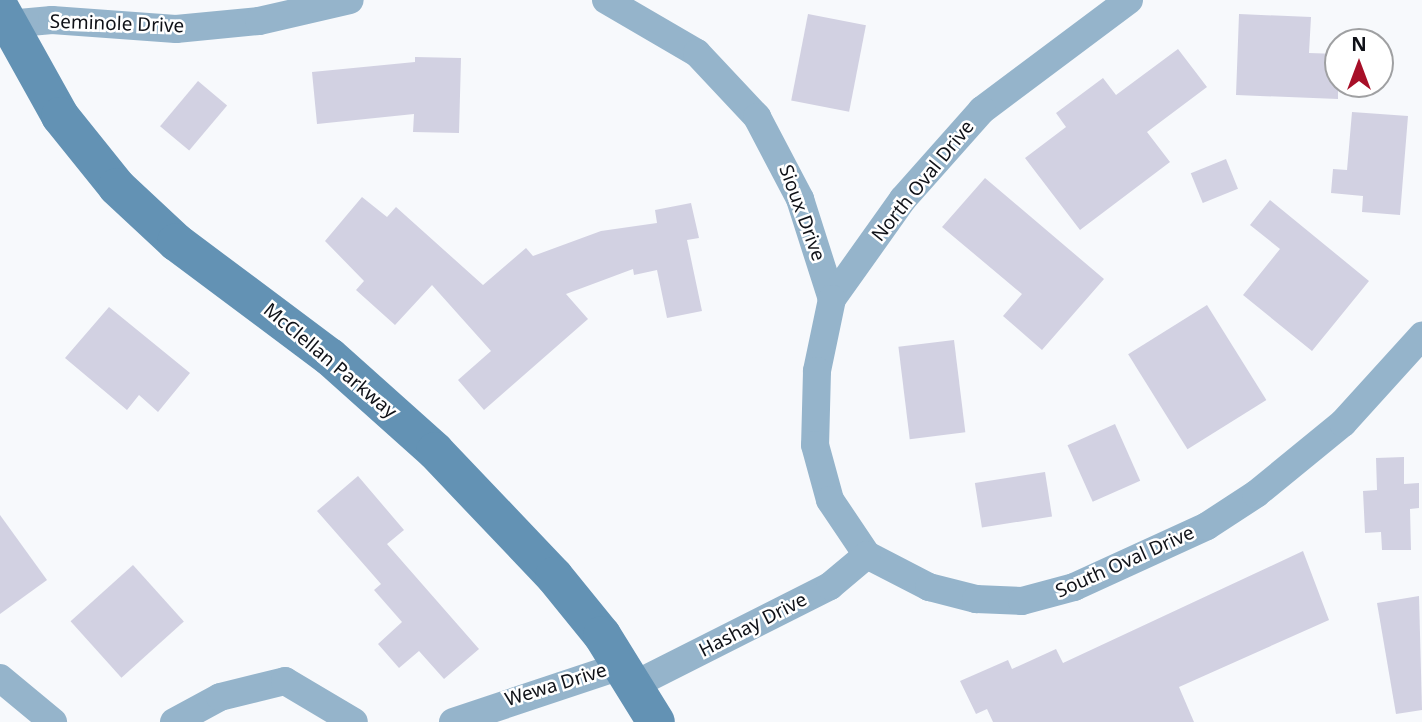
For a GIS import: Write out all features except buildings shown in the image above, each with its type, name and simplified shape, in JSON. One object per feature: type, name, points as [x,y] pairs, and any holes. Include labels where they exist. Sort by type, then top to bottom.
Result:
[{"type":"street","name":"Seminole Drive","points":[[4,16],[176,29],[258,21],[350,0]]},
{"type":"street","name":"Sioux Drive","points":[[606,0],[697,53],[757,117],[800,199],[832,299]]},
{"type":"street","name":"North Oval Drive","points":[[832,299],[903,199],[982,110],[1129,0]]},
{"type":"street","name":"McClellan Parkway","points":[[4,16],[60,116],[117,187],[176,242],[321,349],[435,451],[554,576],[656,722]]},
{"type":"street","name":"South Oval Drive","points":[[832,299],[817,371],[815,445],[830,500],[867,555],[929,587],[976,599],[1022,601],[1074,587],[1207,526],[1256,494],[1343,423],[1422,336]]},
{"type":"street","name":"Hashay Drive","points":[[626,676],[830,586],[867,555]]},
{"type":"street","name":"Wewa Drive","points":[[453,722],[626,676]]},
{"type":"street","points":[[0,678],[53,722]]},
{"type":"street","points":[[174,722],[219,697],[285,681],[354,722]]}]
